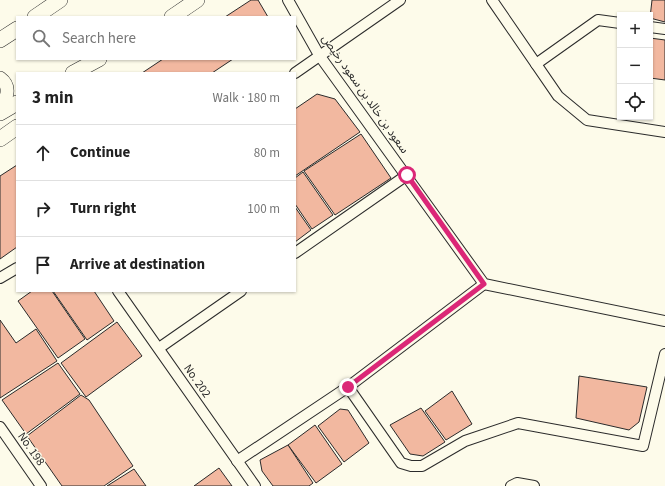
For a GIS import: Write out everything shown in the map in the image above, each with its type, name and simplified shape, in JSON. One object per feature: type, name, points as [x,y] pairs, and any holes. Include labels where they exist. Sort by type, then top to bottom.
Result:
[{"type":"main road","points":[[36,16],[60,0]]},
{"type":"main road","points":[[173,16],[197,0]]},
{"type":"main road","points":[[0,40],[16,30]]},
{"type":"main road","points":[[75,72],[97,60]]},
{"type":"main road","points":[[90,72],[108,60]]},
{"type":"main road","points":[[0,113],[16,104]]},
{"type":"main road","points":[[0,139],[16,128]]},
{"type":"street","name":"سعود بن خالد بن سعود رخيص","points":[[288,0],[319,55],[407,175],[484,284]]},
{"type":"street","points":[[296,72],[400,0]]},
{"type":"street","points":[[492,0],[558,96],[587,120],[665,132]]},
{"type":"street","points":[[536,64],[598,20],[617,23]]},
{"type":"street","points":[[653,28],[665,30]]},
{"type":"street","points":[[0,78],[5,82],[8,90],[7,97],[0,107]]},
{"type":"street","points":[[296,252],[407,175]]},
{"type":"street","points":[[0,278],[16,269]]},
{"type":"street","points":[[237,461],[348,387],[484,284],[665,321]]},
{"type":"street","name":"No. 202","points":[[119,292],[255,486]]},
{"type":"street","points":[[159,348],[240,292]]},
{"type":"street","points":[[348,387],[401,463],[411,466],[422,466],[465,441],[518,423],[643,446],[665,354]]},
{"type":"street","name":"No. 198","points":[[0,427],[41,486]]},
{"type":"street","points":[[511,486],[517,483],[534,486]]},
{"type":"building","points":[[251,0],[258,0],[267,16],[227,16]]},
{"type":"building","points":[[652,0],[665,0],[665,22],[653,19],[653,12],[651,12]]},
{"type":"building","points":[[653,38],[665,40],[665,80],[653,78]]},
{"type":"building","points":[[162,60],[232,60],[214,72],[144,72]]},
{"type":"building","points":[[317,94],[335,99],[360,132],[296,175],[296,108]]},
{"type":"building","points":[[361,134],[391,178],[335,215],[304,171]]},
{"type":"building","points":[[16,166],[16,248],[0,259],[0,176]]},
{"type":"building","points":[[303,172],[333,215],[312,229],[296,205],[296,177]]},
{"type":"building","points":[[296,208],[311,230],[296,241]]},
{"type":"building","points":[[31,292],[53,292],[85,339],[58,358],[18,301]]},
{"type":"building","points":[[54,292],[95,292],[114,321],[87,340]]},
{"type":"building","points":[[0,320],[16,343],[36,329],[57,361],[0,398]]},
{"type":"building","points":[[117,322],[142,356],[86,397],[61,363]]},
{"type":"building","points":[[58,363],[80,394],[26,434],[2,400]]},
{"type":"building","points":[[579,376],[647,387],[639,422],[629,430],[576,418]]},
{"type":"building","points":[[452,391],[472,424],[446,440],[425,411]]},
{"type":"building","points":[[81,395],[89,400],[133,466],[104,486],[62,486],[27,436]]},
{"type":"building","points":[[421,408],[445,442],[423,456],[410,454],[390,425]]},
{"type":"building","points":[[340,409],[348,410],[369,443],[344,462],[318,426]]},
{"type":"building","points":[[315,425],[342,464],[316,483],[288,445]]},
{"type":"building","points":[[288,445],[313,483],[309,486],[273,486],[262,471],[260,460]]},
{"type":"building","points":[[219,468],[232,486],[194,486]]},
{"type":"building","points":[[134,469],[146,486],[107,486]]},
{"type":"route","points":[[348,387],[484,284],[407,175]]}]
